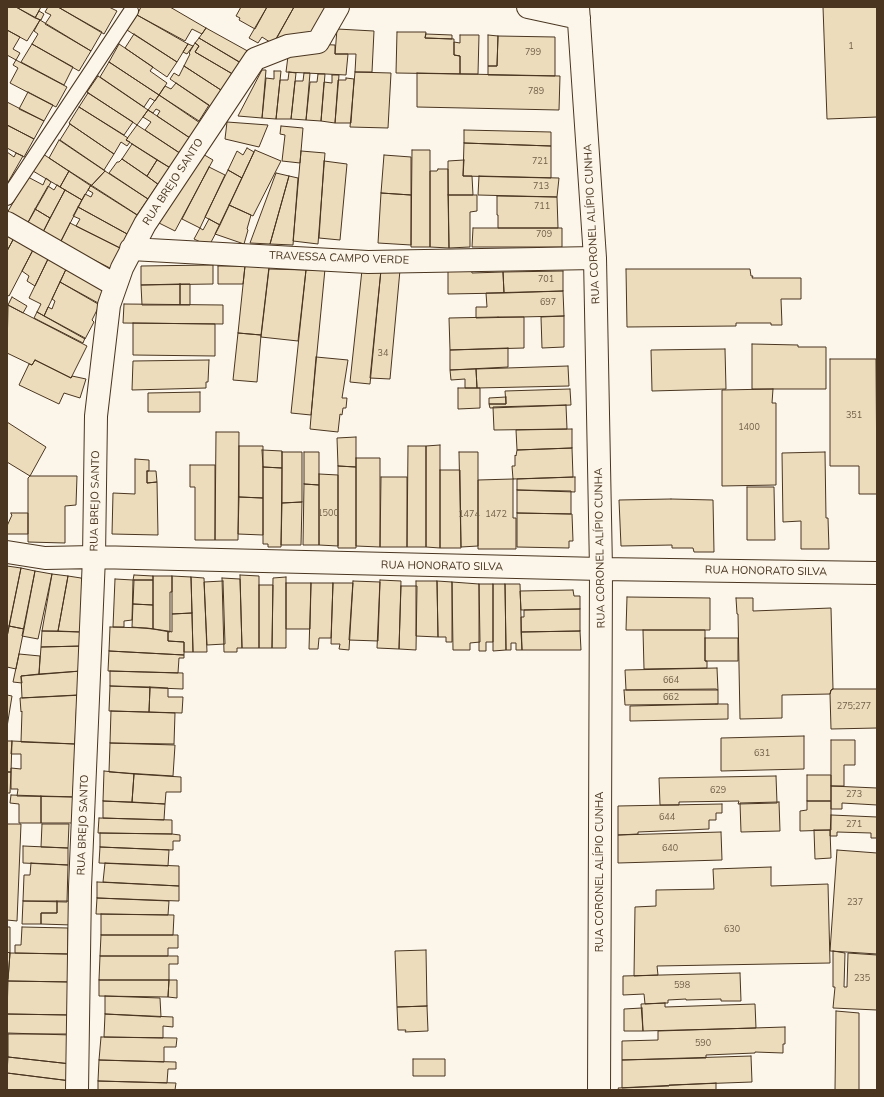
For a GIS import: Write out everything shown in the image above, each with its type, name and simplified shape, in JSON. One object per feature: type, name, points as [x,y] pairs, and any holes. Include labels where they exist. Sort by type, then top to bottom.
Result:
[{"type":"street","name":"RUA BREJO SANTO","points":[[77,1090],[80,887],[94,558],[96,416],[109,305],[122,268],[145,224],[255,59],[288,46],[318,42],[338,7]]},
{"type":"street","points":[[528,7],[579,12]]},
{"type":"street","name":"RUA CORONEL ALÍPIO CUNHA","points":[[579,12],[595,258],[601,569],[599,1090]]},
{"type":"street","points":[[7,223],[115,285]]},
{"type":"street","name":"TRAVESSA CAMPO VERDE","points":[[131,249],[368,262],[595,258]]},
{"type":"street","name":"RUA HONORATO SILVA","points":[[7,552],[45,558],[877,573]]},
{"type":"lane","points":[[7,198],[131,11]]},
{"type":"building","points":[[7,7],[16,7],[40,20],[27,41],[7,30]]},
{"type":"building","points":[[16,7],[41,7],[35,18]]},
{"type":"building","points":[[48,7],[58,7],[102,32],[91,51],[45,24],[51,15],[45,12]]},
{"type":"building","points":[[58,7],[109,7],[117,11],[104,34]]},
{"type":"building","points":[[141,7],[170,7],[206,28],[202,34],[192,29],[185,41],[137,15]]},
{"type":"building","points":[[241,7],[267,7],[255,29],[239,20],[240,18],[236,16]]},
{"type":"building","points":[[267,7],[294,7],[273,44],[262,37],[258,43],[249,38]]},
{"type":"building","points":[[294,7],[333,7],[315,40],[274,43]]},
{"type":"building","points":[[823,7],[877,7],[877,117],[827,119]]},
{"type":"building","points":[[39,11],[44,14],[41,20],[35,18]]},
{"type":"building","points":[[137,15],[188,44],[177,62],[127,30]]},
{"type":"building","points":[[40,20],[91,51],[79,71],[32,44],[38,34],[34,31]]},
{"type":"building","points":[[206,28],[253,54],[244,65],[199,38]]},
{"type":"building","points":[[337,29],[374,31],[372,72],[355,72],[356,54],[335,54]]},
{"type":"building","points":[[7,30],[20,37],[13,49],[20,53],[16,60],[7,55]]},
{"type":"building","points":[[397,32],[426,32],[425,38],[454,39],[454,55],[460,56],[460,74],[396,73]]},
{"type":"building","points":[[134,34],[177,62],[167,77],[125,48]]},
{"type":"building","points":[[426,34],[452,35],[452,39],[425,38]]},
{"type":"building","points":[[460,35],[479,35],[478,74],[460,74],[460,56],[454,55],[454,42],[460,43]]},
{"type":"building","points":[[488,35],[498,36],[497,66],[488,66]]},
{"type":"building","points":[[498,36],[555,37],[555,76],[488,75],[488,66],[497,66]]},
{"type":"building","points":[[199,38],[243,64],[236,76],[195,52],[199,46],[195,43]]},
{"type":"building","points":[[195,43],[199,46],[195,52],[236,76],[224,92],[184,66]]},
{"type":"building","points":[[32,44],[73,67],[64,85],[21,62]]},
{"type":"building","points":[[119,44],[153,67],[150,71],[167,83],[159,95],[109,62]]},
{"type":"building","points":[[188,44],[193,46],[187,54],[183,52]]},
{"type":"building","points":[[312,44],[335,45],[335,54],[348,54],[346,75],[286,72],[289,48]]},
{"type":"building","points":[[16,60],[67,87],[56,107],[10,83],[18,68],[13,65]]},
{"type":"building","points":[[109,62],[159,95],[155,101],[150,98],[144,107],[100,77]]},
{"type":"building","points":[[184,66],[224,92],[214,109],[170,79],[174,73],[179,76]]},
{"type":"building","points":[[262,70],[266,70],[262,118],[238,116]]},
{"type":"building","points":[[274,71],[281,71],[276,119],[262,118],[266,78],[274,79]]},
{"type":"building","points":[[289,72],[296,73],[291,119],[276,119],[280,80],[288,80]]},
{"type":"building","points":[[355,72],[391,73],[388,128],[350,127]]},
{"type":"building","points":[[304,73],[310,73],[306,120],[291,119],[295,81],[303,81]]},
{"type":"building","points":[[417,73],[560,76],[559,110],[417,107]]},
{"type":"building","points":[[318,74],[325,74],[321,121],[306,120],[310,82],[317,82]]},
{"type":"building","points":[[332,75],[339,75],[335,123],[321,121],[324,82],[332,83]]},
{"type":"building","points":[[98,76],[148,110],[137,125],[87,92]]},
{"type":"building","points":[[346,78],[354,79],[351,123],[335,123],[338,80],[346,80]]},
{"type":"building","points":[[176,83],[209,105],[199,121],[159,95],[165,86],[171,89]]},
{"type":"building","points":[[28,92],[53,105],[44,121],[19,109]]},
{"type":"building","points":[[88,93],[133,122],[124,135],[79,107]]},
{"type":"building","points":[[159,95],[203,125],[193,140],[157,116],[160,111],[156,109],[153,113],[148,110]]},
{"type":"building","points":[[7,102],[44,121],[34,139],[7,125]]},
{"type":"building","points":[[79,107],[128,138],[126,140],[130,142],[127,146],[121,142],[114,154],[70,124],[69,123]]},
{"type":"building","points":[[148,110],[193,140],[184,156],[145,130],[151,122],[143,117]]},
{"type":"building","points":[[227,122],[268,125],[259,147],[225,139]]},
{"type":"building","points":[[70,124],[114,154],[104,170],[60,140]]},
{"type":"building","points":[[7,125],[34,139],[24,157],[7,148]]},
{"type":"building","points":[[137,125],[183,155],[172,169],[126,140]]},
{"type":"building","points":[[281,126],[303,128],[300,163],[282,161],[285,135],[280,134]]},
{"type":"building","points":[[464,130],[551,132],[551,146],[464,143]]},
{"type":"building","points":[[59,140],[105,171],[91,186],[49,158]]},
{"type":"building","points":[[464,143],[551,146],[551,178],[463,176]]},
{"type":"building","points":[[132,144],[157,160],[147,176],[122,159]]},
{"type":"building","points":[[247,148],[254,152],[242,178],[228,170],[237,151],[243,155]]},
{"type":"building","points":[[255,150],[281,161],[253,216],[229,205]]},
{"type":"building","points":[[412,150],[430,150],[430,247],[411,247]]},
{"type":"building","points":[[301,151],[325,153],[318,244],[293,241]]},
{"type":"building","points":[[7,152],[14,157],[16,153],[23,156],[7,184]]},
{"type":"building","points":[[201,153],[213,160],[175,231],[157,222]]},
{"type":"building","points":[[43,154],[69,171],[60,187],[33,171]]},
{"type":"building","points":[[384,155],[411,157],[411,195],[381,193]]},
{"type":"building","points":[[122,159],[158,184],[148,199],[109,173],[117,162]]},
{"type":"building","points":[[157,160],[172,169],[160,186],[147,176]]},
{"type":"building","points":[[464,160],[463,176],[472,176],[473,195],[448,195],[448,161]]},
{"type":"building","points":[[324,161],[347,164],[340,240],[319,238]]},
{"type":"building","points":[[209,167],[225,175],[200,228],[182,219]]},
{"type":"building","points":[[438,169],[448,169],[449,248],[430,247],[430,171],[437,171]]},
{"type":"building","points":[[228,170],[242,178],[220,225],[205,217]]},
{"type":"building","points":[[69,171],[91,185],[82,200],[60,187]]},
{"type":"building","points":[[105,171],[148,199],[137,215],[91,186]]},
{"type":"building","points":[[276,173],[289,176],[270,244],[250,243]]},
{"type":"building","points":[[289,176],[298,178],[293,245],[270,244]]},
{"type":"building","points":[[479,176],[559,178],[557,197],[478,195]]},
{"type":"building","points":[[28,177],[43,185],[46,178],[51,182],[26,226],[7,213]]},
{"type":"building","points":[[57,185],[65,190],[50,218],[35,209],[48,186],[54,190]]},
{"type":"building","points":[[91,185],[139,216],[129,235],[78,207],[85,194],[91,197],[93,193],[88,190]]},
{"type":"building","points":[[65,190],[82,200],[60,243],[42,234]]},
{"type":"building","points":[[381,193],[411,195],[411,245],[378,243]]},
{"type":"building","points":[[448,195],[477,195],[477,211],[470,212],[470,247],[449,248]]},
{"type":"building","points":[[497,196],[557,197],[558,228],[498,228]]},
{"type":"building","points":[[229,205],[251,215],[244,244],[215,234]]},
{"type":"building","points":[[78,207],[129,235],[122,249],[76,226],[80,219],[73,216]]},
{"type":"building","points":[[35,209],[50,218],[42,234],[26,226]]},
{"type":"building","points":[[209,219],[220,225],[209,246],[194,239],[200,228],[203,230]]},
{"type":"building","points":[[70,223],[122,249],[112,269],[60,243]]},
{"type":"building","points":[[473,228],[562,228],[562,247],[472,247]]},
{"type":"building","points":[[7,234],[14,238],[7,251]]},
{"type":"building","points":[[14,238],[34,248],[9,296],[7,295],[7,251]]},
{"type":"building","points":[[34,248],[49,257],[35,286],[27,281],[29,276],[22,271]]},
{"type":"building","points":[[50,255],[68,265],[44,316],[37,312],[41,304],[29,298]]},
{"type":"building","points":[[68,265],[106,286],[98,304],[60,282]]},
{"type":"building","points":[[213,265],[213,284],[141,285],[141,266]]},
{"type":"building","points":[[218,266],[245,266],[243,284],[218,284]]},
{"type":"building","points":[[245,266],[269,267],[261,335],[238,333]]},
{"type":"building","points":[[269,269],[306,270],[298,341],[261,337]]},
{"type":"building","points":[[325,269],[311,415],[291,413],[306,270]]},
{"type":"building","points":[[448,269],[471,269],[472,273],[503,272],[504,293],[448,294]]},
{"type":"building","points":[[626,269],[750,269],[751,276],[753,276],[752,278],[801,278],[801,299],[781,299],[782,325],[771,325],[771,323],[736,323],[736,326],[627,327]]},
{"type":"building","points":[[362,270],[381,270],[370,384],[350,382]]},
{"type":"building","points":[[381,270],[400,270],[390,379],[370,378]]},
{"type":"building","points":[[563,271],[563,291],[504,293],[503,272]]},
{"type":"building","points":[[60,282],[100,304],[92,320],[94,322],[85,339],[44,316],[48,307],[52,309],[55,301],[52,299]]},
{"type":"building","points":[[180,284],[180,305],[142,305],[141,285]]},
{"type":"building","points":[[180,284],[190,284],[190,305],[180,305]]},
{"type":"building","points":[[563,291],[564,316],[476,318],[476,307],[487,307],[486,293]]},
{"type":"building","points":[[12,297],[27,306],[23,313],[8,305]]},
{"type":"building","points":[[124,304],[223,305],[223,324],[123,323]]},
{"type":"building","points":[[8,305],[87,346],[71,378],[35,360],[32,365],[7,353]]},
{"type":"building","points":[[37,312],[85,338],[83,343],[34,318]]},
{"type":"building","points":[[564,316],[564,347],[542,348],[541,317]]},
{"type":"building","points":[[524,317],[524,348],[450,350],[449,318]]},
{"type":"building","points":[[133,323],[215,324],[215,356],[133,355]]},
{"type":"building","points":[[238,333],[261,335],[257,382],[233,380]]},
{"type":"building","points":[[752,344],[826,347],[826,389],[752,389]]},
{"type":"building","points":[[508,348],[508,367],[450,370],[450,350]]},
{"type":"building","points":[[725,349],[726,389],[652,391],[651,350]]},
{"type":"building","points":[[316,357],[348,360],[342,398],[347,398],[346,408],[343,408],[342,415],[340,414],[338,432],[310,429]]},
{"type":"building","points":[[830,359],[876,359],[877,494],[859,494],[859,466],[830,466]]},
{"type":"building","points":[[35,360],[71,378],[72,376],[86,379],[80,398],[64,393],[59,404],[19,385],[29,364],[32,365]]},
{"type":"building","points":[[209,360],[208,382],[206,382],[206,388],[132,390],[133,361]]},
{"type":"building","points":[[568,366],[569,386],[477,388],[476,369]]},
{"type":"building","points":[[476,369],[477,388],[465,388],[465,379],[451,380],[450,370]]},
{"type":"building","points":[[458,388],[480,388],[480,408],[458,409]]},
{"type":"building","points":[[570,389],[571,405],[490,408],[489,404],[506,404],[505,391]]},
{"type":"building","points":[[773,389],[772,403],[776,403],[776,485],[722,486],[722,390]]},
{"type":"building","points":[[200,392],[200,412],[148,412],[148,393]]},
{"type":"building","points":[[506,397],[506,404],[489,404],[489,398]]},
{"type":"building","points":[[566,405],[567,429],[494,430],[493,407]]},
{"type":"building","points":[[7,422],[46,447],[30,476],[7,462]]},
{"type":"building","points":[[572,429],[572,448],[517,450],[516,430]]},
{"type":"building","points":[[216,432],[239,432],[238,540],[215,540]]},
{"type":"building","points":[[356,437],[356,467],[338,466],[337,438]]},
{"type":"building","points":[[440,445],[440,548],[426,547],[426,446]]},
{"type":"building","points":[[239,446],[263,446],[263,498],[239,497]]},
{"type":"building","points":[[408,446],[426,446],[426,547],[407,547]]},
{"type":"building","points":[[572,448],[573,477],[513,479],[512,466],[515,466],[515,455],[516,456],[517,450]]},
{"type":"building","points":[[262,450],[282,451],[282,468],[263,467]]},
{"type":"building","points":[[282,452],[302,452],[302,502],[282,503]]},
{"type":"building","points":[[304,452],[319,452],[319,485],[304,484]]},
{"type":"building","points":[[459,452],[478,452],[478,546],[461,547]]},
{"type":"building","points":[[825,452],[826,518],[828,518],[829,549],[801,549],[801,521],[783,522],[782,453]]},
{"type":"building","points":[[356,458],[380,458],[380,547],[356,546]]},
{"type":"building","points":[[135,459],[149,460],[147,483],[157,482],[158,535],[112,534],[113,493],[135,494]]},
{"type":"building","points":[[190,465],[215,465],[215,540],[195,540],[195,487],[190,487]]},
{"type":"building","points":[[338,466],[356,467],[356,548],[338,548]]},
{"type":"building","points":[[263,467],[282,468],[281,547],[268,547],[268,544],[263,544]]},
{"type":"building","points":[[440,470],[460,470],[461,548],[440,548]]},
{"type":"building","points":[[147,471],[156,471],[157,482],[147,483]]},
{"type":"building","points":[[319,474],[338,475],[338,546],[319,545]]},
{"type":"building","points":[[30,476],[77,476],[76,505],[65,506],[65,543],[28,542],[28,478]]},
{"type":"building","points":[[381,477],[407,477],[407,547],[380,547]]},
{"type":"building","points":[[575,477],[575,492],[517,490],[517,479]]},
{"type":"building","points":[[513,479],[513,518],[516,518],[516,549],[478,549],[478,480]]},
{"type":"building","points":[[304,484],[319,485],[319,545],[303,545]]},
{"type":"building","points":[[747,487],[774,487],[775,540],[747,540]]},
{"type":"building","points":[[517,490],[571,491],[571,514],[517,513]]},
{"type":"building","points":[[239,497],[263,498],[263,535],[238,534]]},
{"type":"building","points":[[619,500],[713,500],[714,552],[694,552],[693,548],[672,548],[672,545],[621,546]]},
{"type":"building","points":[[302,502],[301,545],[281,545],[282,503]]},
{"type":"building","points":[[11,513],[28,513],[28,534],[7,534],[7,526],[12,515]]},
{"type":"building","points":[[517,513],[572,514],[573,541],[569,541],[569,548],[517,547]]},
{"type":"building","points":[[7,566],[21,568],[7,637]]},
{"type":"building","points":[[21,568],[35,571],[24,629],[9,626]]},
{"type":"building","points":[[35,571],[52,574],[38,639],[22,636]]},
{"type":"building","points":[[52,574],[68,576],[58,631],[42,631]]},
{"type":"building","points":[[134,575],[153,576],[153,580],[133,580]]},
{"type":"building","points":[[240,575],[259,576],[259,648],[242,648]]},
{"type":"building","points":[[68,576],[81,578],[86,586],[81,632],[58,631]]},
{"type":"building","points":[[153,576],[172,576],[172,592],[170,592],[170,632],[153,629]]},
{"type":"building","points":[[172,576],[191,577],[192,613],[172,614]]},
{"type":"building","points":[[191,577],[204,578],[207,652],[193,652]]},
{"type":"building","points":[[286,577],[286,648],[272,648],[273,578]]},
{"type":"building","points":[[222,578],[240,579],[242,648],[237,648],[237,652],[224,652]]},
{"type":"building","points":[[115,579],[133,580],[132,620],[124,621],[124,627],[113,627]]},
{"type":"building","points":[[134,580],[153,580],[153,605],[133,604]]},
{"type":"building","points":[[380,580],[401,581],[399,649],[377,648]]},
{"type":"building","points":[[223,581],[225,644],[207,645],[204,582]]},
{"type":"building","points":[[353,581],[380,582],[378,641],[349,640]]},
{"type":"building","points":[[416,581],[437,581],[438,637],[416,636]]},
{"type":"building","points":[[437,581],[452,582],[452,642],[446,642],[446,637],[438,637]]},
{"type":"building","points":[[452,582],[479,584],[480,642],[470,643],[470,650],[453,650]]},
{"type":"building","points":[[286,583],[311,583],[310,629],[286,629]]},
{"type":"building","points":[[311,583],[333,583],[331,638],[319,638],[318,649],[309,649]]},
{"type":"building","points":[[333,583],[353,583],[349,650],[339,649],[340,644],[331,644]]},
{"type":"building","points":[[479,584],[493,584],[493,642],[486,642],[486,651],[479,651]]},
{"type":"building","points":[[493,584],[505,584],[506,650],[493,651]]},
{"type":"building","points":[[505,584],[520,584],[522,650],[516,650],[516,643],[511,643],[511,650],[506,650]]},
{"type":"building","points":[[259,585],[273,585],[272,648],[259,648]]},
{"type":"building","points":[[401,586],[417,586],[416,650],[399,649]]},
{"type":"building","points":[[573,590],[574,596],[580,596],[580,609],[521,610],[520,591]]},
{"type":"building","points":[[627,597],[710,598],[710,630],[626,630]]},
{"type":"building","points":[[736,598],[753,598],[753,611],[831,608],[833,689],[831,690],[830,694],[782,695],[782,718],[740,719],[738,614]]},
{"type":"building","points":[[133,604],[153,605],[153,629],[132,627]]},
{"type":"building","points":[[580,609],[580,631],[521,632],[521,617],[524,617],[524,610]]},
{"type":"building","points":[[192,613],[193,652],[184,652],[184,642],[168,641],[168,631],[172,632],[172,614]]},
{"type":"building","points":[[9,626],[24,629],[16,669],[7,667],[7,637]]},
{"type":"building","points":[[110,627],[147,628],[168,631],[168,641],[184,642],[184,655],[109,651]]},
{"type":"building","points":[[643,630],[705,630],[705,661],[707,661],[707,668],[644,669]]},
{"type":"building","points":[[42,631],[81,632],[83,646],[41,647]]},
{"type":"building","points":[[580,631],[581,650],[522,650],[521,632]]},
{"type":"building","points":[[705,638],[738,638],[738,661],[705,661]]},
{"type":"building","points":[[83,646],[81,671],[39,674],[41,647]]},
{"type":"building","points":[[109,651],[184,655],[184,658],[179,658],[178,673],[108,671]]},
{"type":"building","points":[[19,654],[40,656],[39,674],[21,676],[22,683],[13,682]]},
{"type":"building","points":[[717,668],[718,690],[626,690],[625,670]]},
{"type":"building","points":[[81,671],[83,695],[22,698],[21,676]]},
{"type":"building","points":[[110,671],[183,673],[183,689],[110,686]]},
{"type":"building","points":[[110,686],[150,687],[149,712],[109,711]]},
{"type":"building","points":[[150,687],[168,688],[168,697],[183,697],[182,713],[149,712]]},
{"type":"building","points":[[716,689],[718,690],[718,704],[625,705],[624,690]]},
{"type":"building","points":[[877,689],[877,728],[831,729],[830,694],[831,690]]},
{"type":"building","points":[[7,695],[12,696],[7,727]]},
{"type":"building","points":[[77,695],[75,744],[21,742],[22,711],[21,712],[20,698]]},
{"type":"building","points":[[728,704],[728,719],[630,721],[630,706]]},
{"type":"building","points":[[111,711],[175,713],[174,744],[110,743]]},
{"type":"building","points":[[804,736],[804,769],[721,771],[721,738]]},
{"type":"building","points":[[831,740],[855,740],[855,765],[844,765],[844,786],[831,786]]},
{"type":"building","points":[[7,741],[12,741],[11,772],[7,772]]},
{"type":"building","points":[[12,741],[75,744],[73,797],[17,796],[18,789],[11,789],[11,768],[21,769],[21,754],[11,754]]},
{"type":"building","points":[[110,743],[175,745],[173,776],[109,772]]},
{"type":"building","points":[[104,771],[134,774],[132,802],[103,801]]},
{"type":"building","points":[[7,772],[11,772],[10,793],[7,793]]},
{"type":"building","points":[[134,774],[181,777],[181,792],[166,792],[165,804],[132,802]]},
{"type":"building","points":[[807,775],[831,775],[831,801],[807,801]]},
{"type":"building","points":[[776,776],[777,803],[738,804],[739,801],[679,802],[679,805],[660,805],[659,778]]},
{"type":"building","points":[[831,786],[877,788],[877,805],[842,803],[842,809],[831,809]]},
{"type":"building","points":[[11,795],[41,796],[41,823],[19,823],[19,804],[10,803]]},
{"type":"building","points":[[41,796],[77,797],[77,823],[41,823]]},
{"type":"building","points":[[103,801],[165,804],[164,820],[103,818]]},
{"type":"building","points":[[807,801],[831,801],[831,830],[800,831],[800,811],[807,810]]},
{"type":"building","points":[[779,802],[780,831],[741,832],[740,803]]},
{"type":"building","points":[[722,804],[722,813],[716,813],[716,820],[709,820],[709,829],[638,832],[638,834],[618,835],[618,806]]},
{"type":"building","points":[[831,815],[877,817],[877,838],[871,838],[871,833],[837,832],[837,836],[830,836]]},
{"type":"building","points":[[99,818],[172,820],[172,834],[98,833]]},
{"type":"building","points":[[7,824],[21,824],[17,921],[7,920]]},
{"type":"building","points":[[42,824],[69,824],[68,848],[41,847]]},
{"type":"building","points":[[814,830],[830,830],[831,858],[815,859]]},
{"type":"building","points":[[721,832],[722,860],[618,863],[618,835]]},
{"type":"building","points":[[100,833],[172,834],[180,835],[180,841],[173,841],[173,850],[100,847]]},
{"type":"building","points":[[23,846],[68,848],[68,865],[23,863]]},
{"type":"building","points":[[100,847],[169,850],[168,866],[99,863]]},
{"type":"building","points":[[837,850],[877,853],[877,954],[830,951]]},
{"type":"building","points":[[31,863],[68,865],[67,902],[23,901],[24,875],[30,875]]},
{"type":"building","points":[[105,863],[179,866],[179,886],[103,882]]},
{"type":"building","points":[[771,867],[771,886],[828,884],[830,963],[657,966],[658,975],[634,976],[635,907],[656,906],[656,890],[714,889],[713,869]]},
{"type":"building","points":[[97,882],[179,886],[179,901],[97,898]]},
{"type":"building","points":[[97,898],[169,901],[168,915],[96,914]]},
{"type":"building","points":[[23,901],[57,901],[57,913],[41,913],[41,924],[22,924]]},
{"type":"building","points":[[57,901],[73,901],[72,925],[41,924],[41,913],[57,913]]},
{"type":"building","points":[[101,914],[174,915],[173,935],[101,935]]},
{"type":"building","points":[[7,927],[10,927],[10,953],[7,952]]},
{"type":"building","points":[[22,927],[68,928],[68,954],[15,953],[15,945],[21,945]]},
{"type":"building","points":[[101,935],[178,935],[178,948],[168,948],[168,956],[100,956]]},
{"type":"building","points":[[426,950],[427,1006],[397,1007],[395,951]]},
{"type":"building","points":[[833,951],[845,953],[844,987],[847,987],[848,953],[877,955],[877,1010],[833,1008],[835,987],[833,987]]},
{"type":"building","points":[[7,952],[10,953],[8,979],[7,979]]},
{"type":"building","points":[[10,953],[68,954],[73,982],[8,981]]},
{"type":"building","points":[[100,956],[178,956],[178,964],[169,964],[169,980],[99,980]]},
{"type":"building","points":[[740,973],[741,1001],[721,1001],[721,999],[686,999],[668,1000],[668,1003],[645,1004],[644,994],[623,995],[623,976]]},
{"type":"building","points":[[99,980],[169,980],[168,997],[99,996]]},
{"type":"building","points":[[169,980],[177,980],[177,998],[168,997]]},
{"type":"building","points":[[8,981],[71,982],[70,1015],[7,1014]]},
{"type":"building","points":[[105,996],[160,998],[161,1017],[105,1014]]},
{"type":"building","points":[[665,1003],[665,1007],[755,1004],[756,1028],[643,1031],[641,1004]]},
{"type":"building","points":[[427,1006],[428,1031],[405,1032],[406,1030],[398,1030],[397,1007]]},
{"type":"building","points":[[642,1008],[643,1031],[624,1031],[624,1009]]},
{"type":"building","points":[[836,1011],[859,1013],[859,1090],[835,1090]]},
{"type":"building","points":[[7,1014],[70,1015],[71,1035],[7,1033]]},
{"type":"building","points":[[105,1014],[173,1017],[173,1027],[163,1026],[163,1038],[104,1037]]},
{"type":"building","points":[[785,1027],[785,1044],[783,1044],[783,1053],[755,1052],[706,1055],[706,1058],[622,1060],[622,1041],[658,1040],[658,1031]]},
{"type":"building","points":[[8,1034],[72,1034],[71,1064],[8,1057]]},
{"type":"building","points":[[101,1037],[177,1038],[176,1047],[164,1047],[164,1062],[99,1060]]},
{"type":"building","points":[[751,1056],[752,1082],[622,1088],[622,1060]]},
{"type":"building","points":[[8,1057],[71,1064],[71,1081],[7,1073]]},
{"type":"building","points":[[413,1059],[445,1059],[445,1076],[413,1076]]},
{"type":"building","points":[[99,1060],[176,1062],[176,1069],[168,1069],[167,1083],[98,1081]]},
{"type":"building","points":[[7,1073],[71,1081],[71,1090],[7,1090]]},
{"type":"building","points":[[98,1081],[176,1083],[175,1090],[98,1090]]},
{"type":"building","points":[[716,1083],[716,1090],[619,1090],[618,1088]]}]
